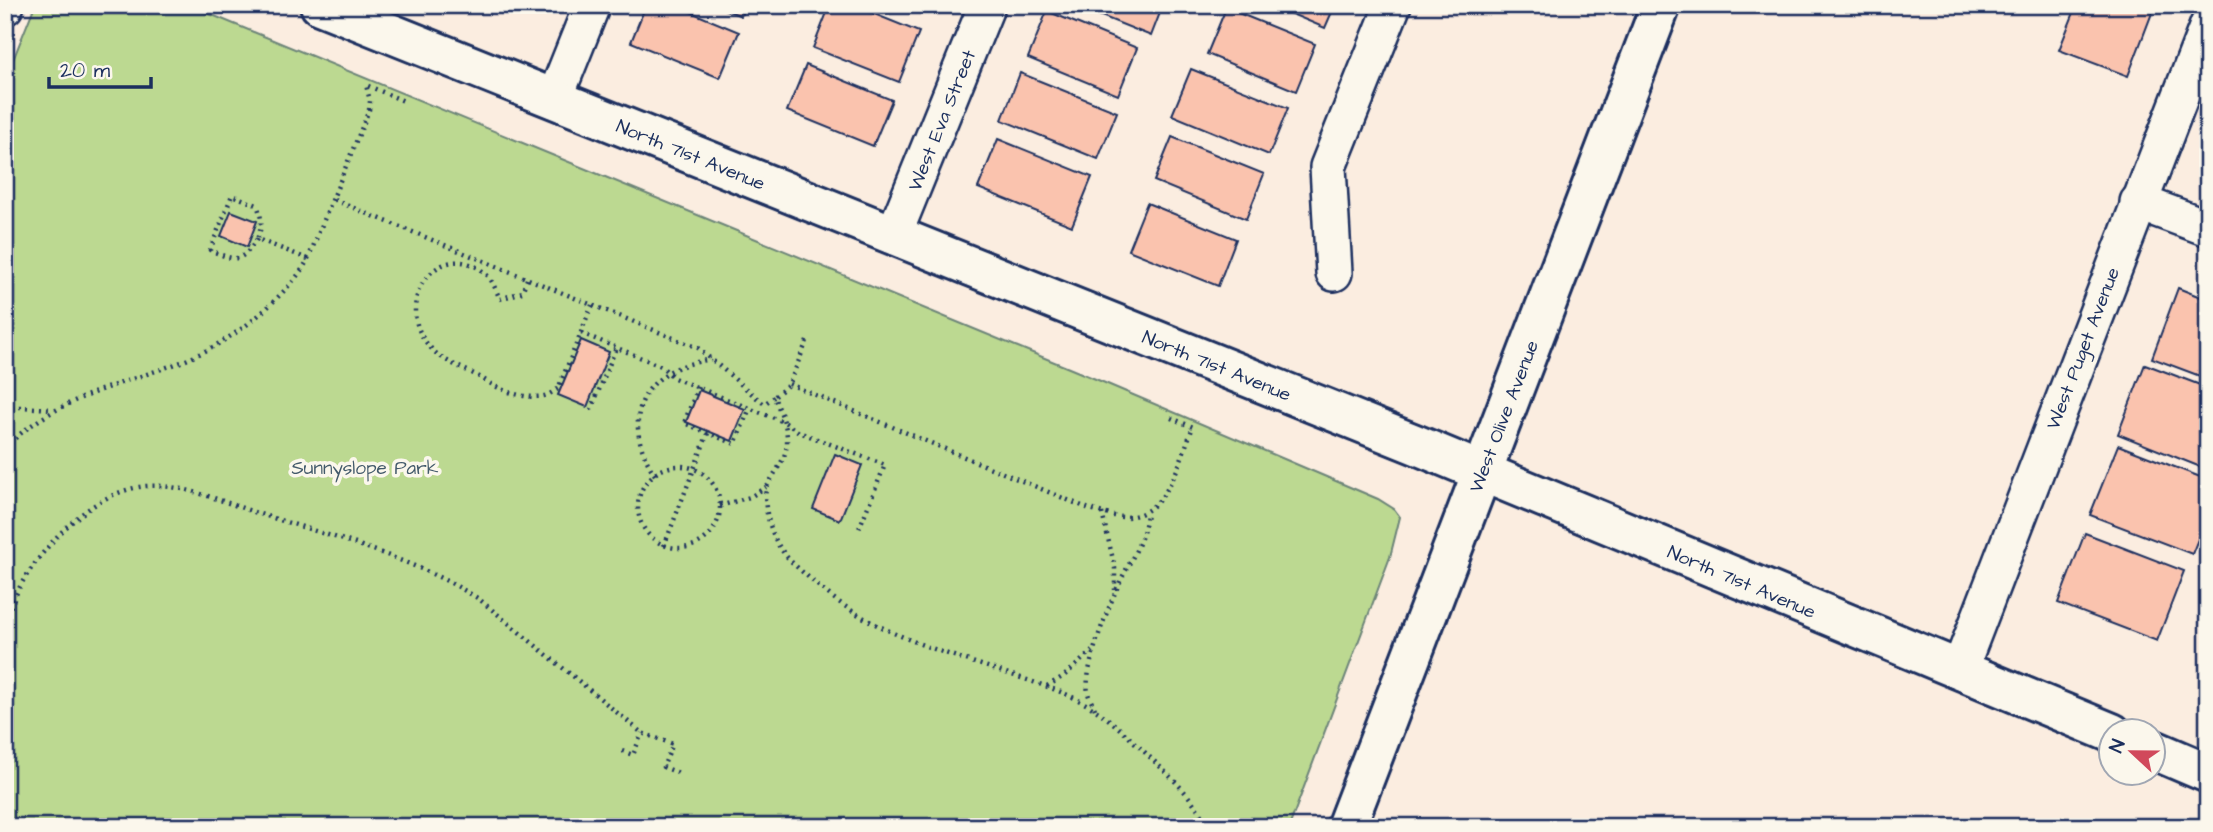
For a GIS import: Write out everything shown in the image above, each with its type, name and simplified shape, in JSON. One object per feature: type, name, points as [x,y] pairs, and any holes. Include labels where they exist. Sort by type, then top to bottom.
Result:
[{"type":"street","name":"North 71st Avenue","points":[[320,5],[1418,445],[2098,727]]},
{"type":"street","points":[[554,100],[592,5]]},
{"type":"street","name":"West Eva Street","points":[[894,234],[987,5]]},
{"type":"street","points":[[1334,273],[1328,167],[1393,5]]},
{"type":"street","name":"West Olive Avenue","points":[[1346,827],[1661,5]]},
{"type":"street","name":"West Puget Avenue","points":[[1959,671],[2208,25]]},
{"type":"street","points":[[2138,202],[2208,228]]},
{"type":"street","points":[[2168,756],[2208,772]]},
{"type":"path","points":[[5,448],[21,432],[54,410],[183,361],[219,344],[260,315],[301,272],[308,259],[369,110],[370,100],[366,85],[406,102]]},
{"type":"path","points":[[232,195],[257,205],[262,217],[262,228],[257,239],[243,257],[233,260],[210,250],[232,195]]},
{"type":"path","points":[[334,200],[698,348],[764,404],[789,384],[807,341]]},
{"type":"path","points":[[214,218],[221,220]]},
{"type":"path","points":[[257,239],[308,259]]},
{"type":"path","points":[[467,264],[470,256]]},
{"type":"path","points":[[527,279],[522,292],[500,299],[488,276],[467,264],[447,262],[433,270],[422,284],[413,308],[426,344],[437,355],[469,370],[494,386],[530,396],[546,396],[558,388],[593,305]]},
{"type":"path","points":[[581,333],[661,366],[674,378],[785,422],[799,432],[885,465],[858,531]]},
{"type":"path","points":[[592,410],[617,348]]},
{"type":"path","points":[[656,475],[641,450],[637,434],[641,403],[649,390],[668,373],[711,359]]},
{"type":"path","points":[[789,384],[1102,513],[1124,517],[1147,512],[1155,506],[1168,486],[1193,427],[1171,418]]},
{"type":"path","points":[[698,387],[684,423],[708,433],[736,444],[750,408]]},
{"type":"path","points":[[720,506],[750,497],[766,487],[784,458],[787,443],[785,422],[774,397]]},
{"type":"path","points":[[5,408],[54,410]]},
{"type":"path","points":[[664,545],[708,433]]},
{"type":"path","points":[[688,467],[701,472],[711,481],[720,506],[719,519],[703,541],[691,547],[677,548],[664,545],[644,528],[639,516],[639,502],[642,489],[656,475],[661,470],[688,467]]},
{"type":"path","points":[[5,620],[22,583],[49,543],[90,507],[140,486],[185,490],[387,554],[453,583],[479,599],[642,733],[673,744],[663,767],[682,774]]},
{"type":"path","points":[[766,487],[768,519],[778,545],[797,567],[830,596],[866,620],[899,636],[1046,686],[1095,709],[1176,782],[1201,811],[1207,827]]},
{"type":"path","points":[[1095,709],[1088,693],[1093,650],[1115,591],[1137,548],[1146,524],[1147,512]]},
{"type":"path","points":[[1102,513],[1115,568],[1115,591]]},
{"type":"path","points":[[1046,686],[1064,676],[1093,650]]},
{"type":"path","points":[[622,751],[633,755],[642,733]]},
{"type":"green space","name":"Sunnyslope Park","points":[[35,5],[188,5],[1098,380],[1378,499],[1394,509],[1400,517],[1390,557],[1289,827],[5,827],[5,80]]},
{"type":"building","points":[[646,5],[674,5],[739,32],[720,78],[631,42]]},
{"type":"building","points":[[714,5],[746,5],[741,16]]},
{"type":"building","points":[[830,5],[852,5],[919,32],[899,82],[813,48]]},
{"type":"building","points":[[906,5],[930,5],[927,14]]},
{"type":"building","points":[[1074,5],[1163,5],[1151,36]]},
{"type":"building","points":[[1270,5],[1335,5],[1325,28]]},
{"type":"building","points":[[2077,5],[2155,5],[2128,76],[2059,50]]},
{"type":"building","points":[[1226,8],[1315,44],[1296,91],[1207,54]]},
{"type":"building","points":[[1047,11],[1137,48],[1118,95],[1028,58]]},
{"type":"building","points":[[806,65],[892,100],[873,146],[787,111]]},
{"type":"building","points":[[1191,69],[1288,108],[1269,155],[1172,115]]},
{"type":"building","points":[[1020,73],[1117,112],[1098,159],[1002,120]]},
{"type":"building","points":[[1172,137],[1264,174],[1246,219],[1154,181]]},
{"type":"building","points":[[998,139],[1092,177],[1072,226],[978,188]]},
{"type":"building","points":[[1147,203],[1236,239],[1218,286],[1128,250]]},
{"type":"building","points":[[231,211],[257,221],[247,247],[221,236]]},
{"type":"building","points":[[2178,288],[2208,300],[2208,379],[2152,358]]},
{"type":"building","points":[[581,340],[609,352],[587,407],[558,395]]},
{"type":"building","points":[[2145,364],[2208,388],[2208,470],[2118,434]]},
{"type":"building","points":[[699,390],[745,409],[732,441],[686,422]]},
{"type":"building","points":[[2118,445],[2208,480],[2208,514],[2192,554],[2090,515]]},
{"type":"building","points":[[835,454],[862,465],[840,520],[813,509]]},
{"type":"building","points":[[2085,533],[2184,571],[2157,641],[2058,603]]}]
